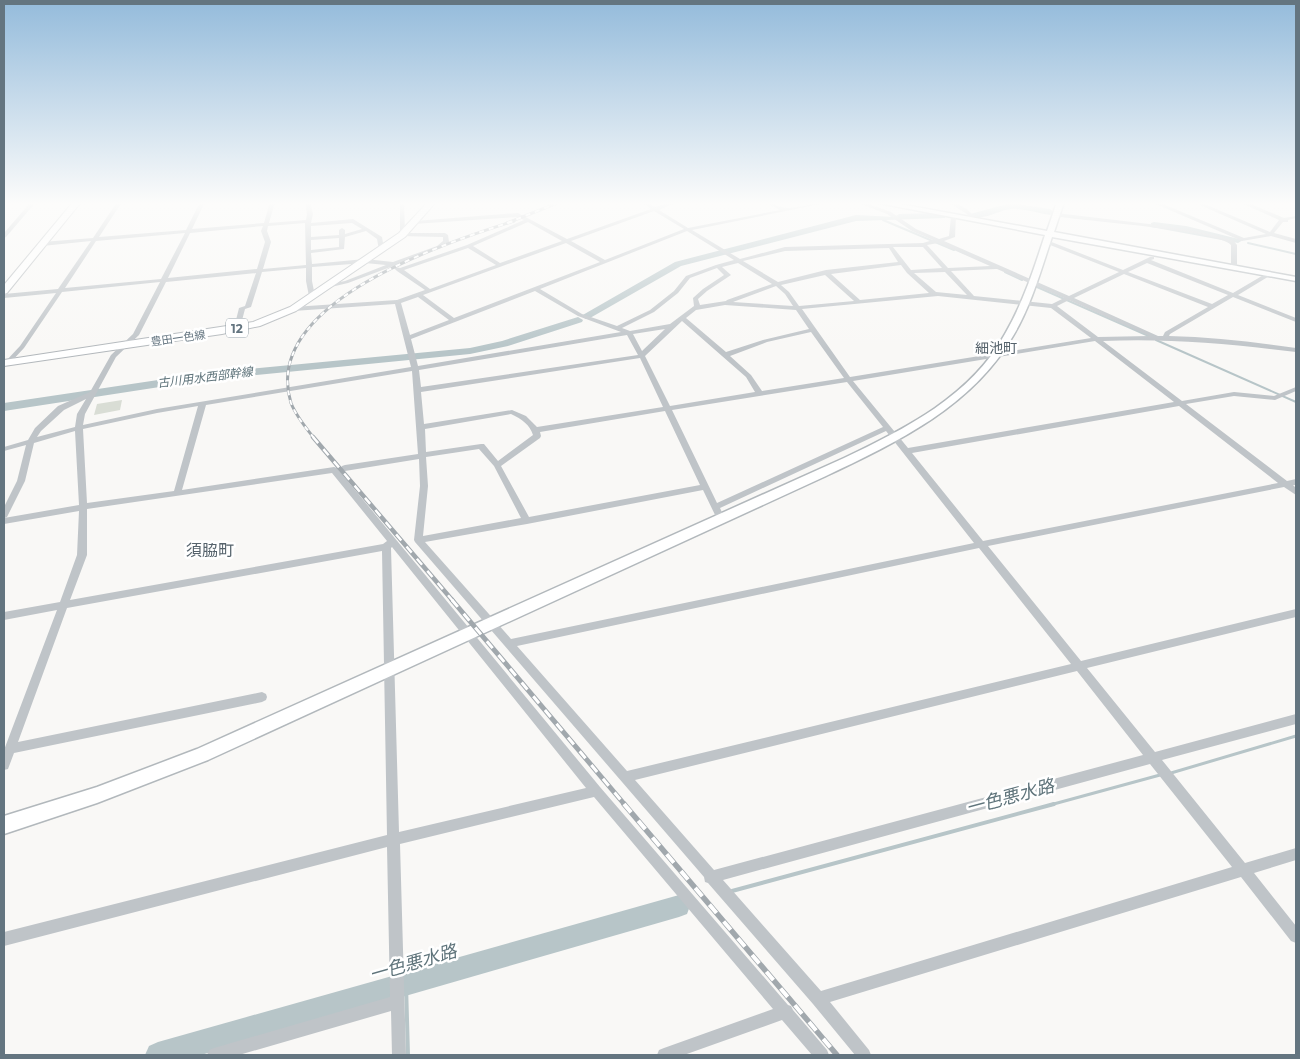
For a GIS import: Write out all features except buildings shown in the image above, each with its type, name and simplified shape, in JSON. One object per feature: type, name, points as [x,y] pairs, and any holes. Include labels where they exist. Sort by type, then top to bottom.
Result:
[{"type":"main road","points":[[4,291],[36,251]]},
{"type":"main road","name":"豊田一色線","points":[[6,363],[256,324],[293,308],[331,285],[378,251]]},
{"type":"street","points":[[6,363],[22,347],[86,251]]},
{"type":"street","points":[[4,764],[65,605],[82,555],[83,507],[78,428],[81,414],[114,356],[136,335],[178,251]]},
{"type":"street","points":[[237,328],[242,308],[248,307],[265,251]]},
{"type":"street","points":[[312,296],[309,252],[314,251]]},
{"type":"street","points":[[396,267],[428,251]]},
{"type":"street","points":[[331,285],[449,251]]},
{"type":"street","points":[[477,251],[498,264]]},
{"type":"street","points":[[293,308],[398,302],[535,251]]},
{"type":"street","points":[[585,251],[605,262]]},
{"type":"street","points":[[408,338],[632,251]]},
{"type":"street","points":[[723,251],[775,283],[787,293],[811,330],[848,379],[1296,936]]},
{"type":"street","points":[[618,328],[652,311],[676,292],[688,277],[736,260],[774,251]]},
{"type":"street","points":[[893,251],[900,263],[934,294]]},
{"type":"street","points":[[929,251],[973,298]]},
{"type":"street","points":[[961,251],[1156,337]]},
{"type":"street","points":[[4,825],[87,798],[202,755],[390,671],[721,519],[946,403],[970,384],[996,356],[1008,338],[1024,303],[1043,251]]},
{"type":"street","points":[[1081,251],[1123,272],[1214,307]]},
{"type":"street","points":[[1143,251],[1296,275]]},
{"type":"street","points":[[1144,251],[1234,266],[1296,279]]},
{"type":"street","points":[[1234,251],[1234,266]]},
{"type":"street","points":[[417,390],[642,356],[672,326],[697,307],[725,303],[797,308],[934,294],[1053,306],[1159,254]]},
{"type":"street","points":[[4,296],[365,261],[396,267],[428,290]]},
{"type":"street","points":[[1148,261],[1296,320]]},
{"type":"street","points":[[725,303],[775,283],[826,272],[900,263]]},
{"type":"street","points":[[697,307],[695,299],[728,275],[718,266]]},
{"type":"street","points":[[909,272],[999,267]]},
{"type":"street","points":[[826,272],[859,302]]},
{"type":"street","points":[[1166,338],[1167,333],[1269,274]]},
{"type":"street","points":[[536,289],[580,315],[629,333],[721,519]]},
{"type":"street","points":[[418,294],[454,321]]},
{"type":"street","points":[[398,302],[415,368],[421,426],[424,486],[418,540],[818,999],[864,1055]]},
{"type":"street","points":[[1053,306],[1296,492]]},
{"type":"street","points":[[682,318],[749,376],[759,393]]},
{"type":"street","points":[[4,449],[78,428],[203,404],[672,326]]},
{"type":"street","points":[[725,355],[765,341],[811,330]]},
{"type":"street","points":[[536,430],[1097,339],[1156,337],[1240,341],[1296,350]]},
{"type":"street","points":[[907,451],[1234,394],[1275,398],[1296,389]]},
{"type":"street","points":[[4,514],[21,481],[31,441],[38,430],[56,412],[93,393]]},
{"type":"street","points":[[177,494],[203,404]]},
{"type":"street","points":[[421,426],[512,412],[521,415],[536,430],[537,436],[497,465]]},
{"type":"street","points":[[715,507],[891,433]]},
{"type":"street","points":[[345,468],[480,446],[497,465],[527,521]]},
{"type":"street","points":[[4,521],[83,507],[334,470],[389,545],[468,635],[596,791],[822,1055]]},
{"type":"street","points":[[508,644],[982,544],[1296,482]]},
{"type":"street","points":[[418,540],[705,487]]},
{"type":"street","points":[[4,616],[389,545]]},
{"type":"street","points":[[389,545],[398,1055]]},
{"type":"street","points":[[625,777],[1296,614]]},
{"type":"street","points":[[10,748],[262,697]]},
{"type":"street","points":[[710,877],[1296,719]]},
{"type":"street","points":[[4,939],[596,791]]},
{"type":"street","points":[[818,999],[1296,854]]},
{"type":"street","points":[[214,1055],[398,1002]]},
{"type":"street","points":[[664,1055],[786,1011]]},
{"type":"shaded area","points":[[122,400],[120,410],[94,415],[97,404]]},
{"type":"waterway","name":"古川用水西部幹線","points":[[586,316],[678,264],[727,251]]},
{"type":"waterway","name":"古川用水西部幹線","points":[[1285,251],[1296,254]]},
{"type":"waterway","points":[[1005,272],[1022,280]]},
{"type":"waterway","points":[[1037,287],[1151,337]]},
{"type":"waterway","name":"古川用水西部幹線","points":[[417,356],[470,351],[504,344],[578,320]]},
{"type":"waterway","points":[[1156,340],[1296,402]]},
{"type":"waterway","name":"古川用水西部幹線","points":[[4,407],[105,390],[205,377],[408,357]]},
{"type":"waterway","name":"一色悪水路","points":[[1171,773],[1296,736]]},
{"type":"waterway","name":"一色悪水路","points":[[1050,805],[1160,775]]},
{"type":"waterway","name":"一色悪水路","points":[[732,891],[1054,804]]},
{"type":"waterway","name":"一色悪水路","points":[[158,1055],[679,906]]},
{"type":"waterway","points":[[406,984],[408,1055]]},
{"type":"railway","points":[[314,438],[298,417],[291,403],[289,367],[303,335],[330,307],[365,283],[405,262],[431,251]]},
{"type":"railway","points":[[313,437],[453,601]]},
{"type":"railway","points":[[452,600],[625,805]]},
{"type":"railway","points":[[624,804],[837,1055]]},
{"type":"district","name":"細池町","points":[[996,348]]},
{"type":"district","name":"須脇町","points":[[210,550]]}]
